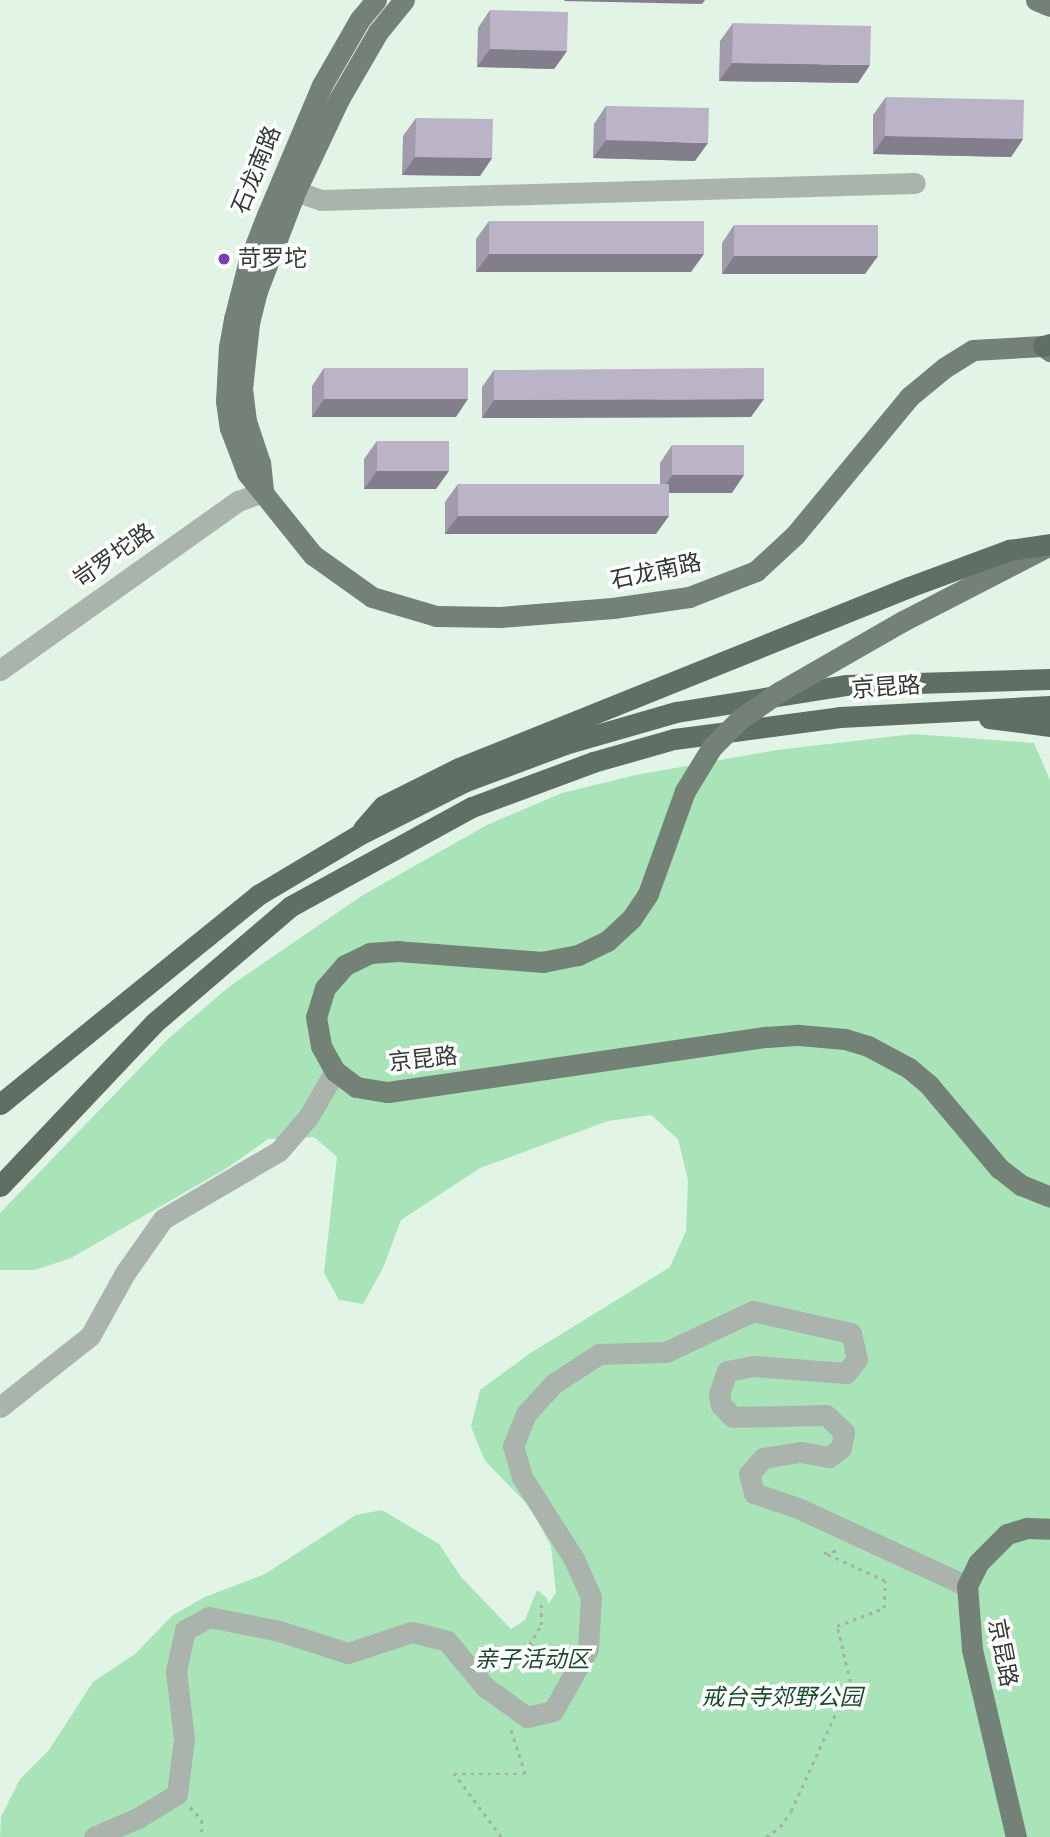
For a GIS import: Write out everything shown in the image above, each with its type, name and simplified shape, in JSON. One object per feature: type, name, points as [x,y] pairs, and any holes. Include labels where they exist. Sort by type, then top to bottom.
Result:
[{"type":"highway","points":[[357,836],[383,806],[459,768],[909,587],[1009,550],[1050,545]]},
{"type":"highway","name":"京昆路","points":[[0,1104],[258,895],[357,836],[466,781],[565,744],[676,712],[847,685],[1050,679]]},
{"type":"highway","name":"京昆路","points":[[0,1186],[154,1023],[291,906],[472,807],[593,762],[674,739],[840,717],[1050,706]]},
{"type":"highway","points":[[934,710],[1050,726]]},
{"type":"main road","name":"石龙南路","points":[[288,187],[322,85],[360,19],[376,0]]},
{"type":"main road","name":"石龙南路","points":[[404,0],[378,32],[358,63],[288,187],[246,274],[229,346],[227,374],[230,428],[247,473],[313,555],[372,597],[436,616],[500,617],[613,608],[689,597],[756,571],[795,535],[909,397],[944,368],[973,350],[1048,347]]},
{"type":"main road","points":[[1036,0],[1050,6]]},
{"type":"main road","name":"京昆路","points":[[1050,545],[902,621],[779,692],[740,719],[712,747],[685,791],[648,894],[632,918],[607,941],[578,956],[544,962],[398,951],[370,953],[345,965],[325,988],[316,1017],[321,1045],[335,1071],[356,1087],[388,1093],[766,1038],[799,1035],[845,1039],[869,1046],[909,1068],[929,1085],[999,1168],[1021,1185],[1050,1197]]},
{"type":"main road","points":[[967,1586],[978,1563],[1007,1535],[1027,1528],[1050,1529]]},
{"type":"main road","name":"京昆路","points":[[967,1586],[972,1649],[1016,1837]]},
{"type":"street","points":[[288,187],[321,200],[915,183]]},
{"type":"street","name":"岢罗坨路","points":[[0,670],[238,501],[263,492]]},
{"type":"street","points":[[0,1407],[90,1336],[125,1273],[163,1219],[279,1151],[309,1116],[335,1071]]},
{"type":"street","points":[[94,1837],[138,1818],[177,1794],[184,1740],[176,1671],[185,1630],[209,1617],[279,1631],[348,1653],[412,1632],[447,1641],[485,1687],[527,1717],[553,1711],[588,1649],[590,1597],[574,1559],[522,1477],[513,1446],[526,1414],[553,1384],[599,1354],[666,1352],[753,1311],[851,1333],[857,1359],[846,1373],[753,1366],[727,1371],[719,1394],[721,1405],[733,1417],[826,1415],[844,1432],[841,1448],[829,1457],[800,1452],[763,1458],[749,1474],[754,1493],[798,1508],[967,1586]]},
{"type":"path","points":[[766,1837],[780,1827],[791,1811],[850,1682],[836,1626],[884,1608],[885,1581],[824,1553],[875,1543]]},
{"type":"path","points":[[508,1663],[529,1645],[541,1625],[541,1601]]},
{"type":"path","points":[[529,1645],[578,1667]]},
{"type":"path","points":[[501,1698],[525,1774],[454,1774],[501,1837]]},
{"type":"path","points":[[177,1794],[202,1820],[202,1837]]},
{"type":"green space","points":[[913,734],[1034,743],[1050,780],[1050,1837],[0,1837],[1,1817],[20,1779],[49,1750],[93,1682],[135,1654],[173,1615],[205,1597],[265,1574],[356,1515],[382,1510],[439,1544],[461,1577],[511,1629],[525,1620],[537,1590],[547,1598],[548,1604],[556,1593],[551,1546],[530,1507],[485,1461],[471,1427],[480,1390],[529,1354],[670,1267],[686,1231],[688,1180],[678,1139],[651,1115],[608,1121],[480,1168],[401,1220],[383,1268],[363,1304],[339,1300],[324,1273],[337,1157],[314,1137],[268,1139],[227,1168],[71,1258],[35,1270],[0,1270],[0,1213],[168,1039],[230,986],[363,895],[487,825],[562,793],[636,775],[777,750]]},
{"type":"building","points":[[490,10],[568,12],[567,51],[490,49]]},
{"type":"building","points":[[733,23],[871,26],[870,65],[732,63]]},
{"type":"building","points":[[886,97],[1024,100],[1023,139],[885,136]]},
{"type":"building","points":[[606,106],[709,108],[708,143],[606,140]]},
{"type":"building","points":[[416,118],[493,119],[492,158],[415,157]]},
{"type":"building","points":[[489,221],[704,221],[704,254],[489,254]]},
{"type":"building","points":[[734,225],[878,225],[878,256],[734,256]]},
{"type":"building","points":[[324,368],[468,368],[468,399],[324,399]]},
{"type":"building","points":[[764,368],[764,399],[494,400],[494,370]]},
{"type":"building","points":[[377,441],[449,441],[449,471],[377,471]]},
{"type":"building","points":[[672,445],[744,445],[744,475],[672,475]]},
{"type":"building","points":[[458,484],[669,484],[669,516],[458,516]]},
{"type":"place","name":"苛罗坨","points":[[224,259]]},
{"type":"park label","name":"亲子活动区","points":[[532,1660]]},
{"type":"park label","name":"戒台寺郊野公园","points":[[782,1698]]}]
